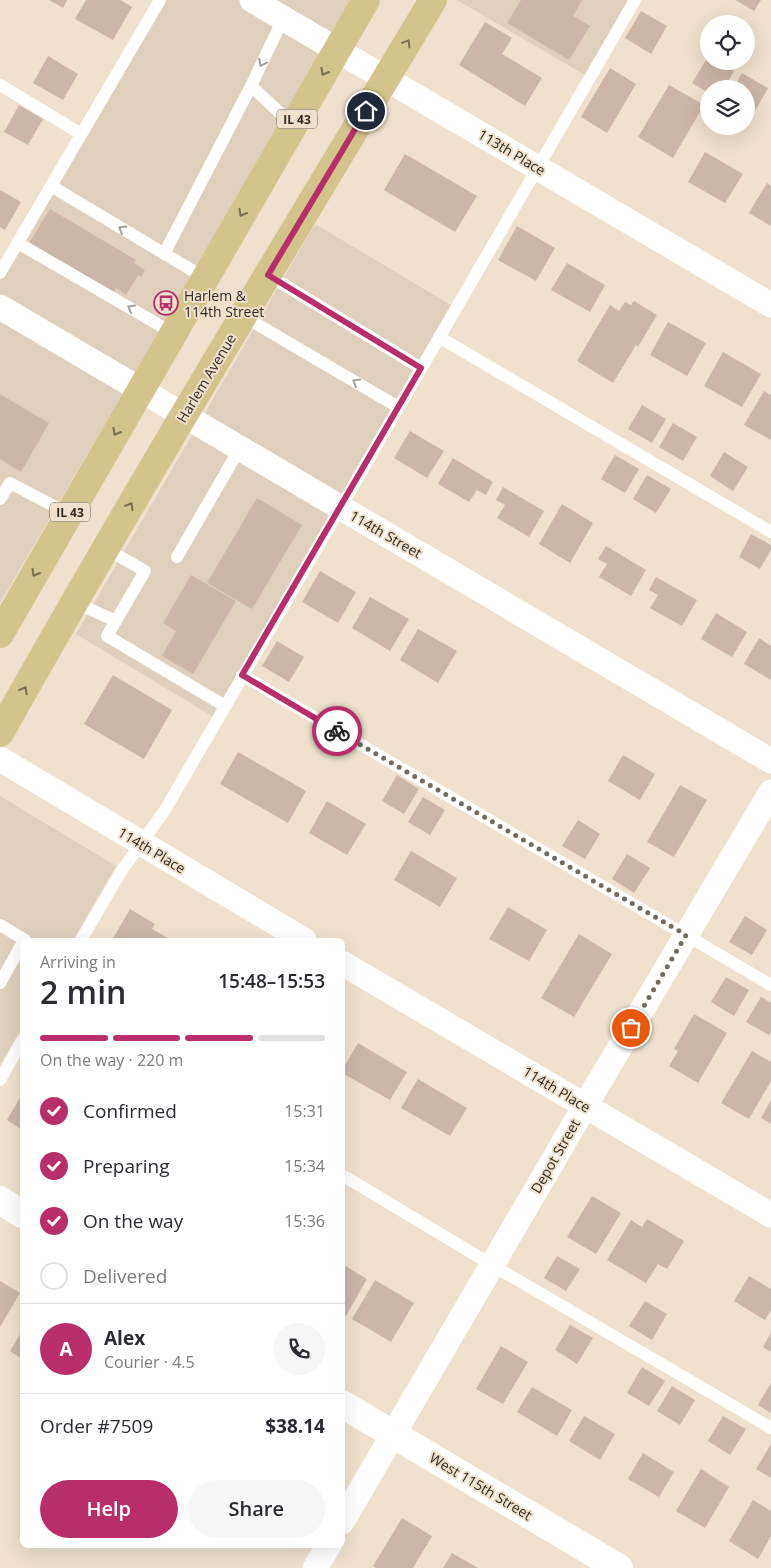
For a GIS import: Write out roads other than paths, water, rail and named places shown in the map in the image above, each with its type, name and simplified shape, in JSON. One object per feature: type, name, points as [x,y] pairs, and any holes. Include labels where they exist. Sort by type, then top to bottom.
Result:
[{"type":"main road","name":"IL 43","points":[[4,617],[69,514],[366,0]]},
{"type":"main road","name":"Harlem Avenue","points":[[0,733],[183,415],[433,0]]},
{"type":"street","name":"113th Place","points":[[252,0],[771,305]]},
{"type":"street","name":"114th Street","points":[[0,307],[771,761]]},
{"type":"street","name":"114th Place","points":[[0,758],[301,938]]},
{"type":"street","name":"Depot Street","points":[[345,1517],[584,1106],[771,792]]},
{"type":"street","name":"114th Place","points":[[345,965],[771,1215]]},
{"type":"street","points":[[0,1200],[20,1213]]},
{"type":"street","name":"West 115th Street","points":[[345,1406],[620,1568]]},
{"type":"street","points":[[315,1568],[327,1548]]},
{"type":"lane","points":[[0,273],[160,0]]},
{"type":"lane","points":[[82,938],[122,870],[165,810],[635,0]]},
{"type":"lane","points":[[164,254],[251,86],[283,19]]},
{"type":"lane","points":[[0,85],[81,134]]},
{"type":"lane","points":[[251,86],[294,125]]},
{"type":"lane","points":[[51,186],[204,278]]},
{"type":"lane","points":[[18,243],[173,333]]},
{"type":"lane","points":[[268,275],[421,368]]},
{"type":"lane","points":[[243,316],[398,407]]},
{"type":"lane","points":[[439,337],[771,532]]},
{"type":"lane","points":[[176,557],[240,448]]},
{"type":"lane","points":[[0,499],[10,483],[69,514]]},
{"type":"lane","points":[[105,548],[145,570],[107,636],[224,706]]},
{"type":"lane","points":[[74,602],[116,621]]},
{"type":"lane","points":[[242,675],[771,985]]},
{"type":"lane","points":[[0,925],[22,938]]},
{"type":"lane","points":[[0,983],[20,948]]},
{"type":"lane","points":[[0,1080],[20,1045]]},
{"type":"lane","points":[[345,1177],[771,1428]]},
{"type":"place","name":"Harlem & 114th Street","points":[[166,303]]}]
